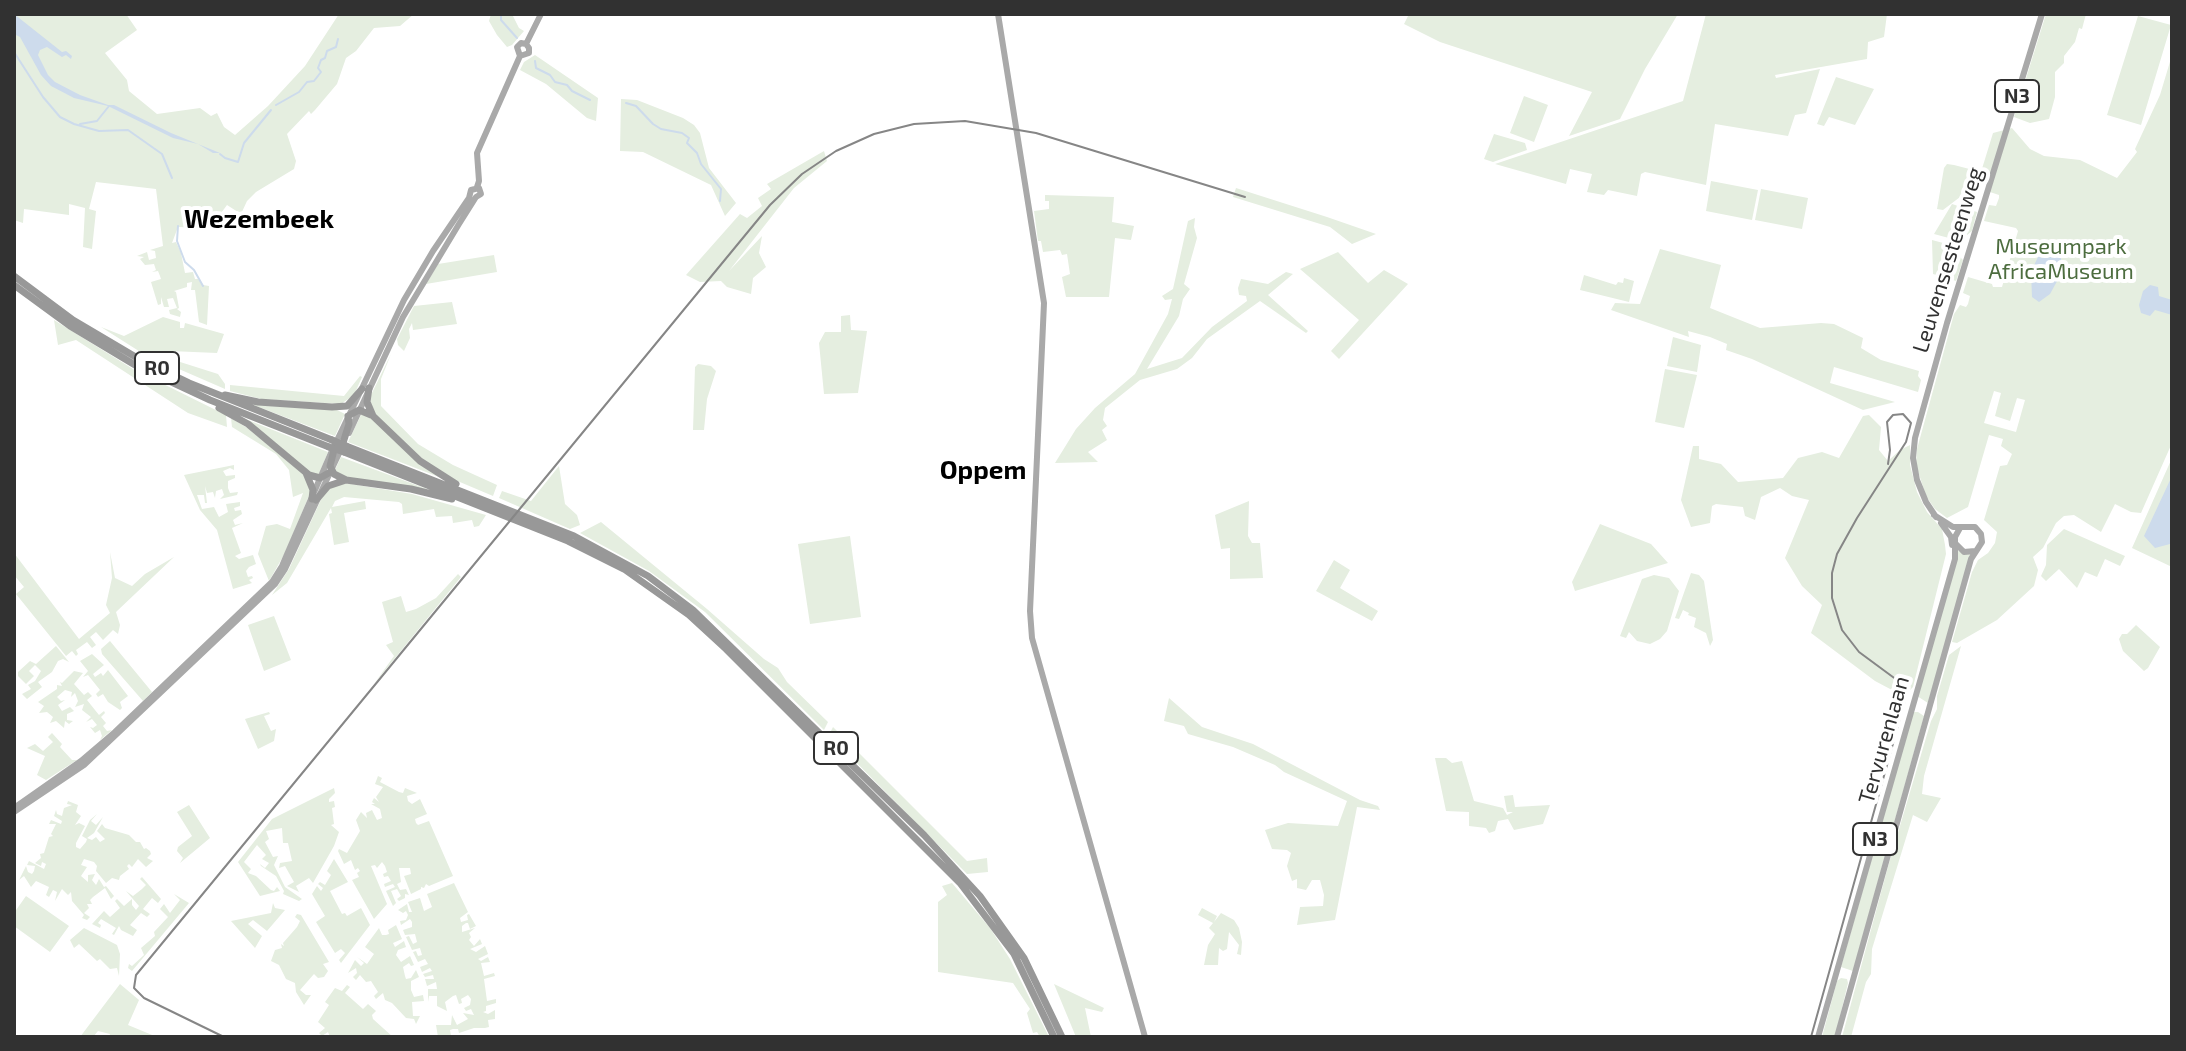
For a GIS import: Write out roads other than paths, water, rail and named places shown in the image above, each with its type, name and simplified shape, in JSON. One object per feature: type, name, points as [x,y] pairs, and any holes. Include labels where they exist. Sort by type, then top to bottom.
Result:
[{"type":"highway","name":"R0","points":[[14,276],[73,320],[113,344],[227,403],[574,536],[615,556],[673,593],[714,628],[924,835],[980,896],[1024,958],[1062,1037]]},
{"type":"highway","name":"R0","points":[[14,285],[109,351],[210,400],[227,403]]},
{"type":"highway","points":[[227,403],[347,406],[365,388]]},
{"type":"highway","points":[[365,388],[373,416]]},
{"type":"highway","points":[[227,403],[305,471],[320,478],[332,471]]},
{"type":"highway","points":[[332,407],[342,410],[348,416],[349,424],[330,461],[332,471],[338,477],[411,489],[459,502],[466,500]]},
{"type":"highway","points":[[348,416],[359,410],[373,416],[420,461],[463,491]]},
{"type":"highway","name":"R0","points":[[338,446],[549,533],[613,563],[669,600],[709,633],[960,883],[1014,954],[1054,1037]]},
{"type":"highway","points":[[305,471],[312,485],[314,500]]},
{"type":"highway","points":[[314,500],[328,486],[346,480]]},
{"type":"main road","points":[[348,416],[365,388],[404,300],[433,251],[474,196],[471,190],[477,187],[477,153],[520,56],[529,53],[526,44],[541,14]]},
{"type":"main road","points":[[998,14],[1043,294],[1030,611],[1032,638],[1145,1037]]},
{"type":"main road","name":"Leuvensesteenweg","points":[[1955,540],[1934,515],[1917,480],[1913,458],[1915,438],[2042,14]]},
{"type":"main road","points":[[14,810],[84,765],[268,592],[285,569],[320,478],[359,410],[365,388]]},
{"type":"main road","points":[[314,500],[332,471]]},
{"type":"main road","points":[[1934,515],[1950,526],[1960,528],[1969,525],[1980,532],[1982,542],[1975,551]]},
{"type":"main road","name":"N3","points":[[1941,523],[1952,540],[1951,570]]},
{"type":"main road","name":"Tervurenlaan","points":[[1818,1037],[1951,570],[1960,528]]},
{"type":"main road","name":"N3","points":[[1955,540],[1964,552],[1975,551]]},
{"type":"main road","name":"Tervurenlaan","points":[[1837,1037],[1975,551]]},
{"type":"water","points":[[14,14],[62,52],[66,51],[72,56],[71,59],[66,55],[62,57],[47,47],[40,50],[38,55],[55,82],[198,144],[173,138],[108,106],[74,98],[51,86],[41,75],[20,37],[14,34]]},
{"type":"water","points":[[2052,239],[2059,241],[2061,246],[2061,274],[2050,294],[2039,302],[2032,297],[2031,272],[2043,246]]},
{"type":"water","points":[[2150,285],[2158,287],[2159,296],[2172,300],[2172,315],[2155,310],[2150,316],[2141,313],[2139,305],[2143,291]]},
{"type":"water","points":[[2172,476],[2170,544],[2155,548],[2144,536]]},
{"type":"waterway","name":"Wezembeek","points":[[501,14],[501,20],[517,38]]},
{"type":"waterway","name":"Wezembeek","points":[[276,105],[299,92],[307,82],[314,81],[321,72],[318,68],[321,60],[327,51],[336,47],[338,39]]},
{"type":"waterway","points":[[14,52],[60,117],[99,131],[128,130],[162,154],[172,178]]},
{"type":"waterway","name":"Wezembeek","points":[[535,61],[536,68],[550,75],[555,82],[567,85],[590,100]]},
{"type":"waterway","name":"Wezembeek","points":[[626,103],[636,106],[661,129],[682,133],[689,138],[687,143],[721,189],[720,201]]},
{"type":"waterway","name":"Wezembeek","points":[[80,124],[97,121],[109,106]]},
{"type":"waterway","name":"Wezembeek","points":[[220,154],[238,162],[244,143],[271,110]]},
{"type":"waterway","points":[[178,226],[177,241],[185,262],[203,286]]},
{"type":"tram line","points":[[224,1037],[144,998],[134,988],[136,975],[770,205],[802,174],[836,151],[874,134],[914,124],[965,121],[1036,133],[1245,197]]},
{"type":"tram line","points":[[1811,1037],[1906,697],[1901,683],[1859,652],[1842,630],[1832,598],[1832,573],[1837,554],[1857,518],[1906,442],[1911,423],[1903,414],[1893,415],[1887,422],[1888,464]]},
{"type":"district","name":"Wezembeek","points":[[259,219]]},
{"type":"district","name":"Oppem","points":[[983,470]]},
{"type":"park label","name":"Museumpark AfricaMuseum","points":[[2061,260]]}]
